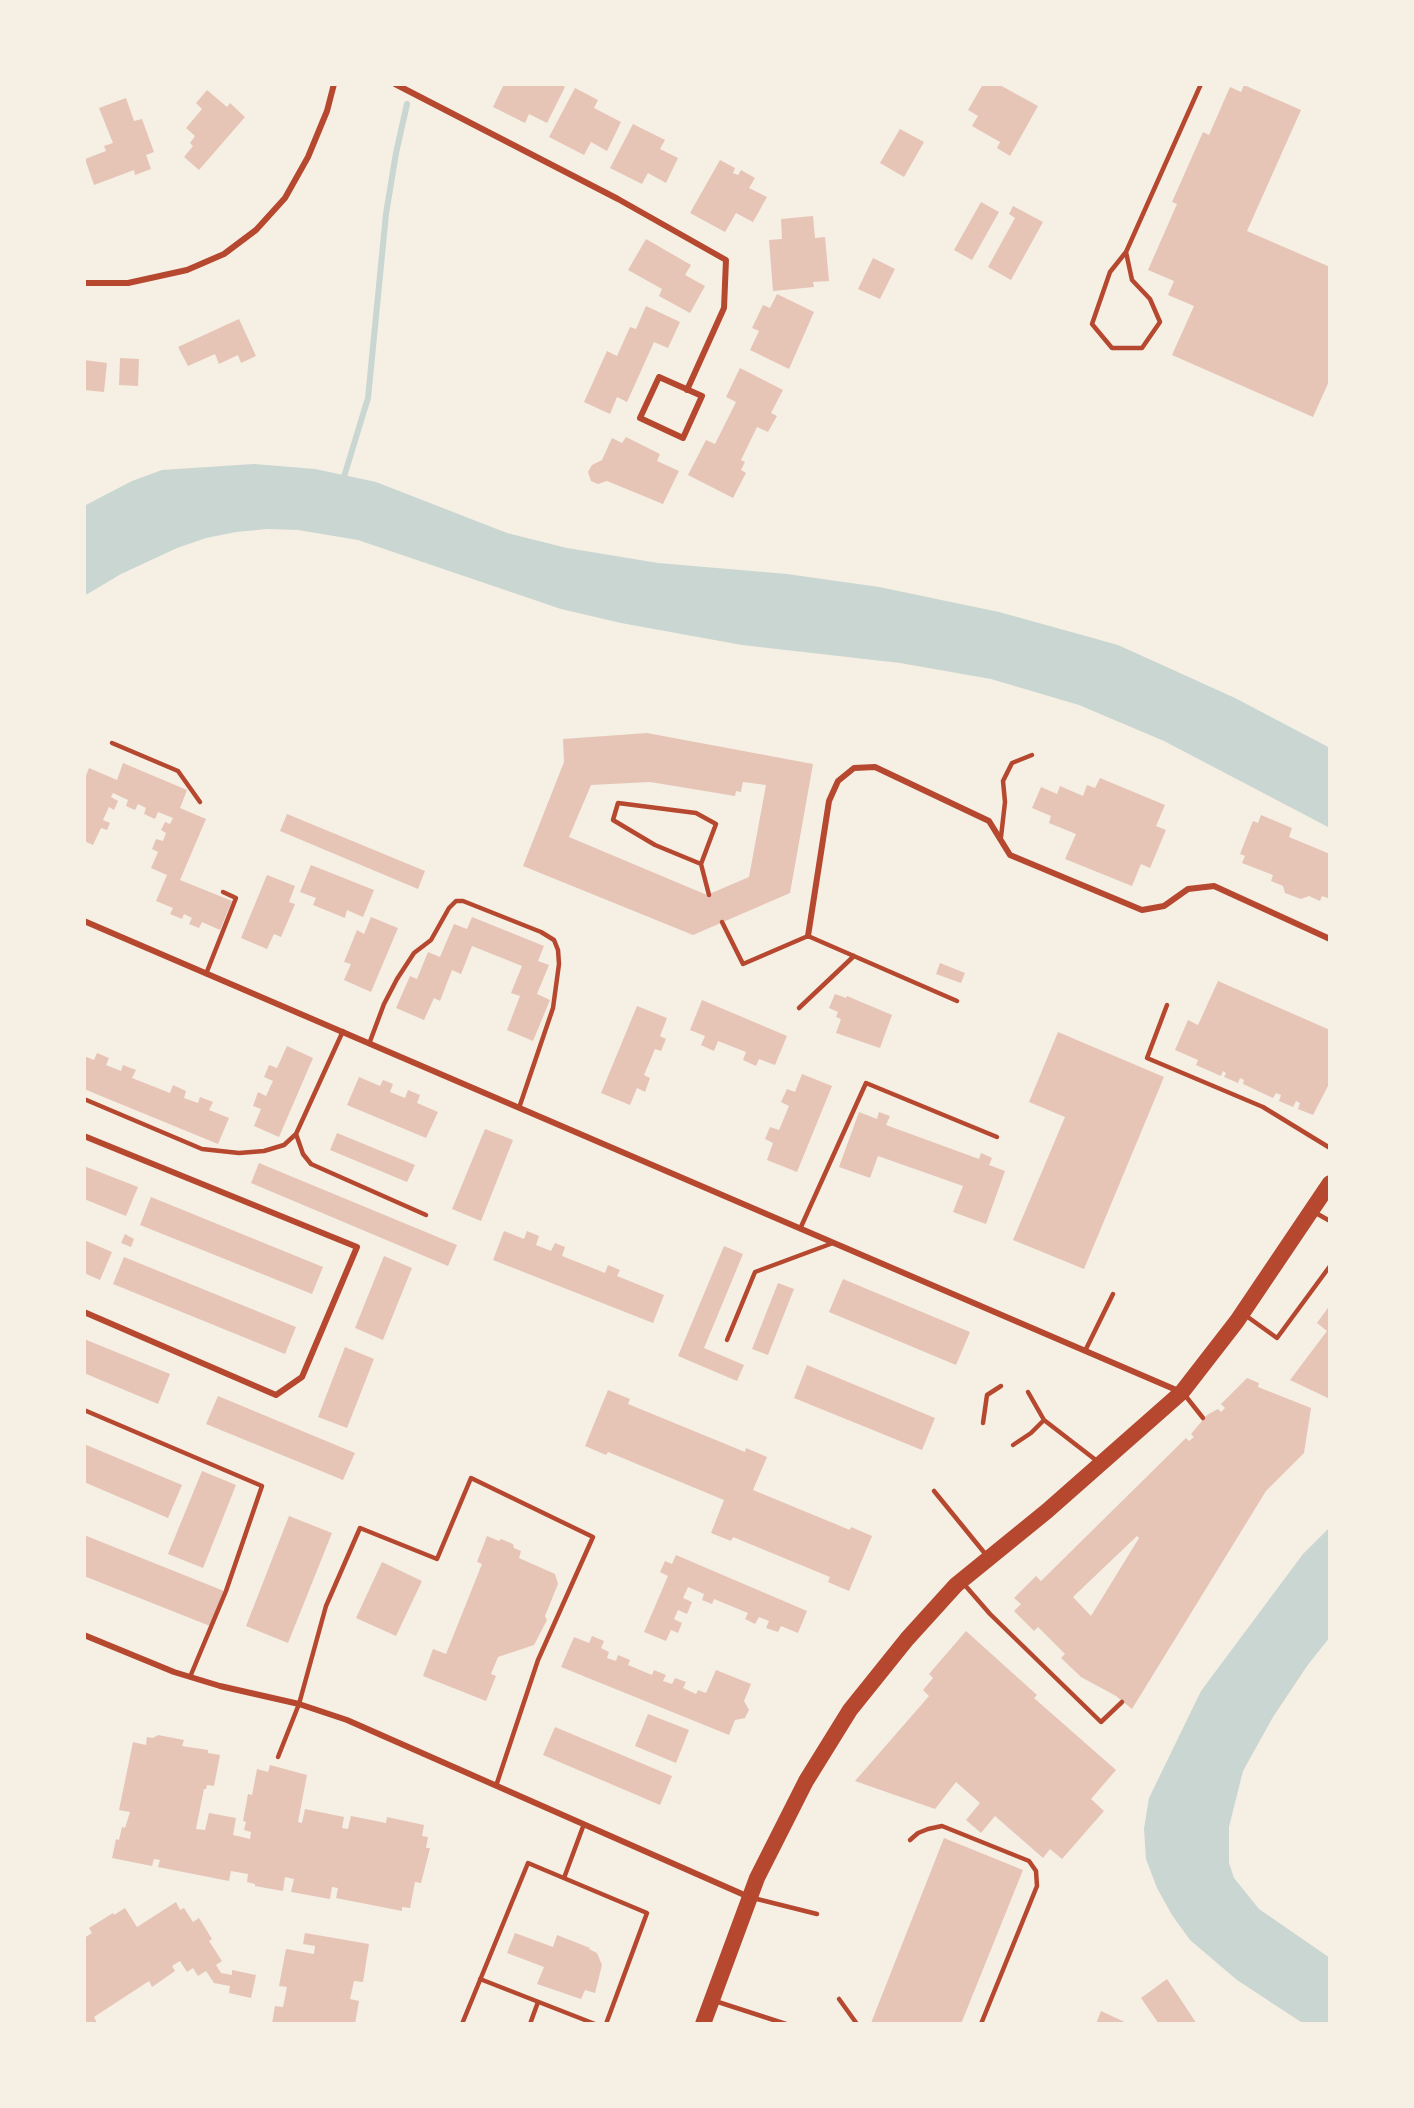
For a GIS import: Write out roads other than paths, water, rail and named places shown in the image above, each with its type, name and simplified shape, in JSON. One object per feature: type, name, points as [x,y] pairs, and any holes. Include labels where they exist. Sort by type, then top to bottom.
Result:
[{"type":"highway","points":[[703,2024],[757,1878],[806,1781],[850,1710],[907,1639],[961,1581],[1047,1511],[1182,1392],[1242,1313],[1330,1183]]},
{"type":"street","points":[[84,283],[128,283],[187,270],[224,254],[256,230],[285,198],[308,157],[327,111],[334,84]]},
{"type":"street","points":[[395,84],[618,199],[726,260],[724,308],[687,390]]},
{"type":"street","points":[[659,377],[687,390],[702,396],[683,438],[640,418],[659,377]]},
{"type":"street","points":[[808,936],[829,801],[838,781],[855,768],[875,767],[989,821],[1001,837],[1010,855],[1142,910],[1164,906],[1188,889],[1214,886],[1330,939]]},
{"type":"street","points":[[84,921],[1182,1392]]},
{"type":"street","points":[[84,1136],[357,1247],[302,1377],[276,1395],[84,1312]]},
{"type":"street","points":[[84,1635],[190,1677],[299,1704],[347,1720],[750,1897]]},
{"type":"lane","points":[[1126,252],[1132,280],[1150,299],[1160,322],[1142,348],[1112,348],[1092,324],[1110,272],[1126,252],[1201,84]]},
{"type":"lane","points":[[112,743],[178,771],[200,802]]},
{"type":"lane","points":[[1001,837],[1005,802],[1003,781],[1012,763],[1032,755]]},
{"type":"lane","points":[[701,864],[655,845],[613,820],[618,803],[696,813],[716,824],[701,864],[709,895]]},
{"type":"lane","points":[[206,974],[236,898],[223,892]]},
{"type":"lane","points":[[369,1044],[384,1004],[397,979],[414,953],[431,940],[449,908],[456,902],[463,901],[541,932],[554,940],[558,950],[559,964],[553,1008],[519,1108]]},
{"type":"lane","points":[[722,922],[743,964],[808,936],[957,1001]]},
{"type":"lane","points":[[799,1008],[855,956]]},
{"type":"lane","points":[[1167,1005],[1147,1058],[1263,1107],[1330,1148]]},
{"type":"lane","points":[[84,1099],[202,1149],[239,1153],[264,1151],[284,1144],[296,1134],[342,1031]]},
{"type":"lane","points":[[800,1229],[866,1083],[998,1137]]},
{"type":"lane","points":[[296,1134],[303,1154],[311,1164],[426,1215]]},
{"type":"lane","points":[[1311,1211],[1330,1221]]},
{"type":"lane","points":[[727,1340],[755,1272],[833,1243]]},
{"type":"lane","points":[[1242,1313],[1276,1338],[1330,1266]]},
{"type":"lane","points":[[1085,1351],[1113,1294]]},
{"type":"lane","points":[[983,1423],[987,1395],[1001,1386]]},
{"type":"lane","points":[[1028,1392],[1044,1420],[1100,1464]]},
{"type":"lane","points":[[1182,1392],[1203,1418]]},
{"type":"lane","points":[[84,1410],[262,1486],[226,1591],[190,1677]]},
{"type":"lane","points":[[1013,1445],[1031,1433],[1044,1420]]},
{"type":"lane","points":[[278,1756],[299,1704],[326,1606],[360,1528],[437,1558],[471,1478],[593,1537],[538,1660],[496,1786]]},
{"type":"lane","points":[[934,1491],[989,1558]]},
{"type":"lane","points":[[961,1581],[990,1614],[1101,1722],[1122,1702]]},
{"type":"lane","points":[[564,1878],[584,1824]]},
{"type":"lane","points":[[910,1840],[918,1833],[942,1826],[1029,1861],[1036,1871],[1037,1886],[981,2024]]},
{"type":"lane","points":[[462,2024],[528,1863],[647,1913],[606,2024]]},
{"type":"lane","points":[[750,1897],[817,1914]]},
{"type":"lane","points":[[480,1979],[595,2024]]},
{"type":"lane","points":[[839,1999],[857,2024]]},
{"type":"lane","points":[[711,2000],[786,2024]]},
{"type":"lane","points":[[530,2024],[538,2002]]},
{"type":"waterway","points":[[343,480],[368,398],[386,214],[407,104]]}]
